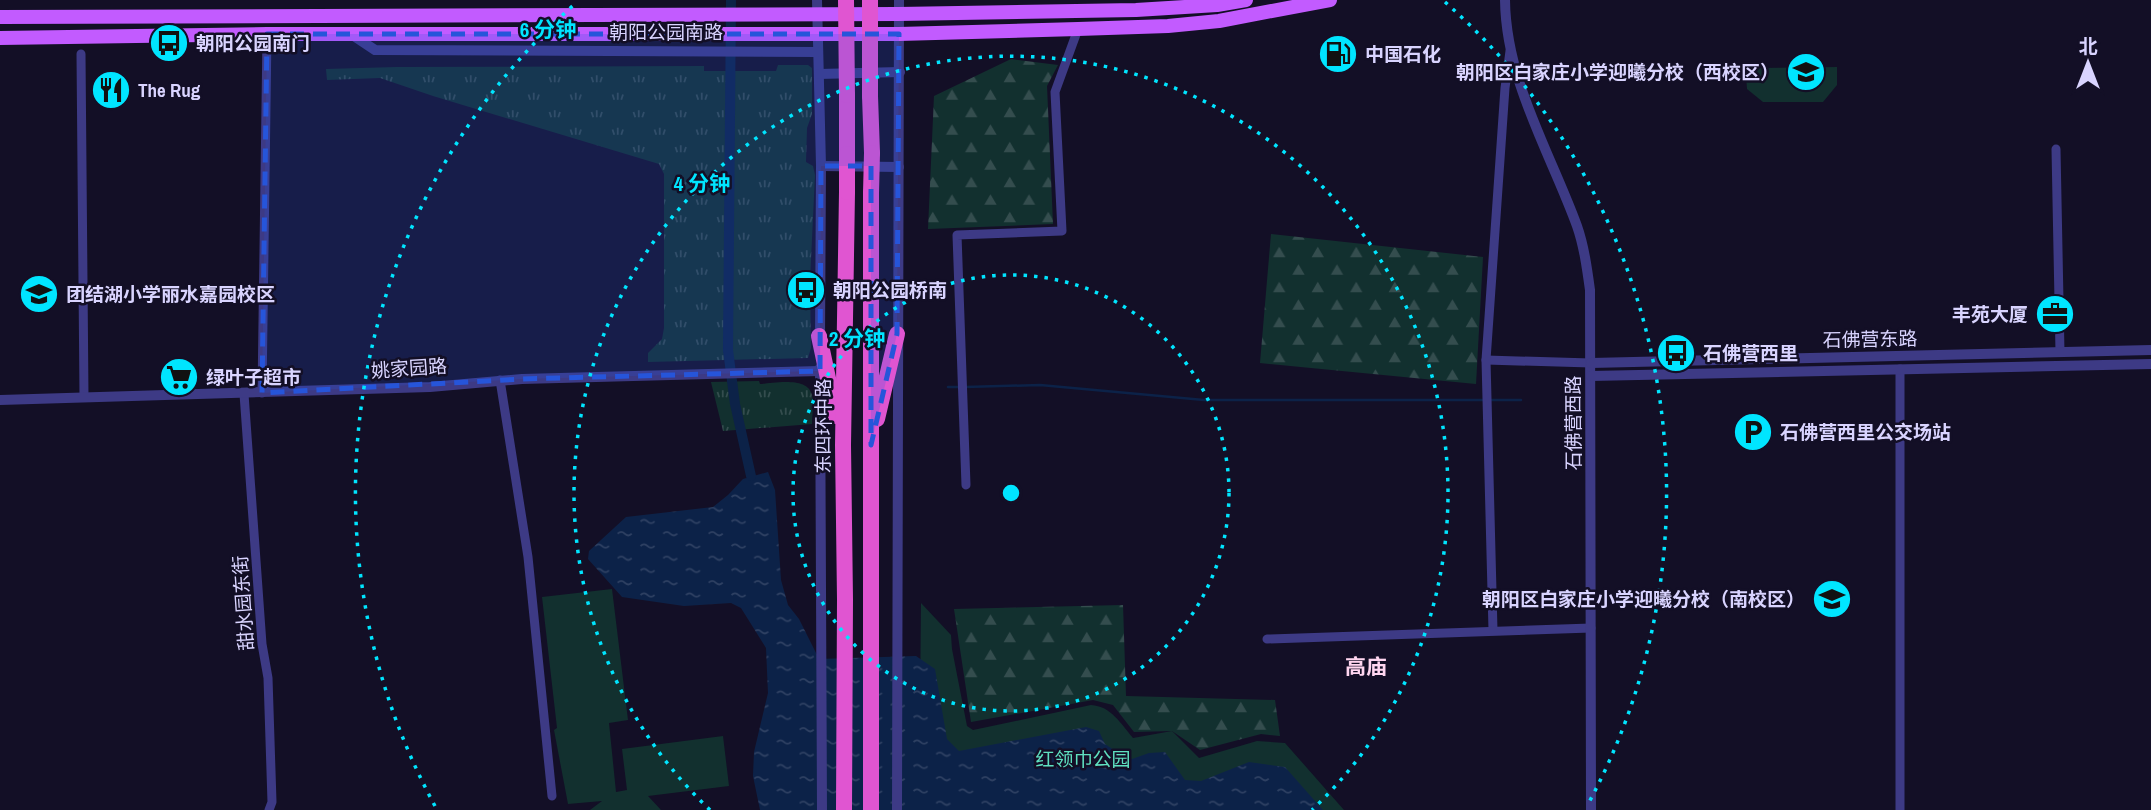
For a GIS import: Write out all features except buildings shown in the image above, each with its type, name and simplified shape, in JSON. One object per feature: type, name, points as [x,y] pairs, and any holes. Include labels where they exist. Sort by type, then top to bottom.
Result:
[{"type":"highway","name":"东四环中路","points":[[844,810],[845,599],[842,445],[847,192],[846,0]]},
{"type":"highway","points":[[870,0],[871,810]]},
{"type":"highway","points":[[871,445],[897,334]]},
{"type":"highway","points":[[819,336],[842,445]]},
{"type":"main road","points":[[898,7],[1217,5],[1245,0]]},
{"type":"main road","points":[[899,34],[1168,26],[1219,21],[1331,0]]},
{"type":"main road","name":"朝阳公园南路","points":[[0,17],[760,15],[817,7],[898,7]]},
{"type":"main road","name":"朝阳公园南路","points":[[0,38],[267,34],[899,34]]},
{"type":"street","name":"石佛营西路","points":[[1506,0],[1506,28],[1519,83],[1578,228],[1590,290],[1591,810]]},
{"type":"street","name":"石佛营西路","points":[[1510,49],[1513,0]]},
{"type":"street","name":"东四环中路","points":[[817,7],[822,279],[819,336],[822,810]]},
{"type":"street","points":[[897,810],[897,334],[900,167],[898,7]]},
{"type":"street","points":[[966,485],[957,235],[1062,231],[1055,92],[1078,29]]},
{"type":"street","points":[[262,393],[267,34]]},
{"type":"street","name":"朝阳公园南路","points":[[351,34],[375,50],[818,51]]},
{"type":"street","points":[[1493,629],[1486,360],[1510,49]]},
{"type":"street","points":[[81,54],[84,397]]},
{"type":"street","points":[[819,74],[900,72]]},
{"type":"street","points":[[2056,149],[2060,352]]},
{"type":"street","points":[[821,166],[900,167]]},
{"type":"street","name":"石佛营东路","points":[[1591,363],[2151,350]]},
{"type":"street","points":[[1486,360],[1591,363]]},
{"type":"street","name":"石佛营东路","points":[[1591,376],[2151,365]]},
{"type":"street","points":[[1899,369],[1899,810]]},
{"type":"street","name":"姚家园路","points":[[0,400],[244,394],[430,387],[500,380],[820,371]]},
{"type":"street","points":[[500,380],[528,557],[552,796]]},
{"type":"street","name":"甜水园东街","points":[[244,394],[262,644],[268,678],[272,802],[269,810]]},
{"type":"street","points":[[1267,639],[1493,629],[1591,628]]},
{"type":"highlighted area","points":[[267,34],[899,34],[897,334],[871,445],[871,166],[821,166],[820,371],[522,379],[262,393]]},
{"type":"green space","points":[[1011,59],[1058,65],[1047,86],[1053,224],[928,229],[934,96]]},
{"type":"green space","points":[[778,65],[808,65],[812,68],[812,114],[807,128],[806,162],[813,166],[815,175],[810,281],[811,348],[808,358],[648,362],[648,353],[662,339],[664,328],[664,174],[659,164],[380,78],[327,80],[326,69],[704,66],[704,71],[776,71]]},
{"type":"green space","points":[[1837,67],[1837,85],[1823,102],[1763,102],[1747,89],[1746,76],[1757,68]]},
{"type":"green space","points":[[1271,234],[1483,257],[1476,384],[1260,363]]},
{"type":"green space","points":[[759,381],[760,384],[797,383],[809,389],[813,398],[812,424],[723,431],[711,382]]},
{"type":"green space","points":[[612,589],[628,720],[609,723],[616,792],[627,790],[622,749],[723,736],[729,786],[648,796],[661,810],[590,810],[602,801],[568,804],[554,730],[557,728],[542,597]]},
{"type":"green space","name":"红领巾公园","points":[[921,603],[951,635],[967,726],[973,730],[1091,705],[1110,712],[1133,738],[1172,731],[1199,758],[1257,741],[1285,743],[1344,810],[919,810]]},
{"type":"green space","points":[[1123,605],[1126,696],[1275,700],[1280,736],[1261,734],[1200,750],[1172,731],[1134,732],[1113,705],[1093,700],[971,722],[954,609]]},
{"type":"water","points":[[768,472],[775,490],[781,580],[788,605],[799,619],[819,659],[916,656],[935,669],[947,739],[959,751],[1086,727],[1099,731],[1105,744],[1132,759],[1149,753],[1165,752],[1185,780],[1201,781],[1249,762],[1285,767],[1323,810],[760,810],[753,776],[754,752],[768,693],[766,648],[741,608],[731,603],[684,606],[622,597],[588,559],[589,551],[626,517],[713,507],[743,479]]},
{"type":"waterway","points":[[731,0],[728,350],[735,404],[751,476]]},
{"type":"waterway","points":[[965,387],[1040,385],[1204,400],[1483,400]]},
{"type":"waterway","points":[[948,387],[959,387]]},
{"type":"waterway","points":[[1489,400],[1521,400]]},
{"type":"place","name":"朝阳公园南门","points":[[169,43]]},
{"type":"place","name":"中国石化","points":[[1338,54]]},
{"type":"place","name":"朝阳区白家庄小学迎曦分校（西校区）","points":[[1806,72]]},
{"type":"place","name":"The Rug","points":[[111,90]]},
{"type":"place","name":"朝阳公园桥南","points":[[806,290]]},
{"type":"place","name":"团结湖小学丽水嘉园校区","points":[[39,294]]},
{"type":"place","name":"丰苑大厦","points":[[2055,314]]},
{"type":"place","name":"石佛营西里","points":[[1676,353]]},
{"type":"place","name":"绿叶子超市","points":[[179,377]]},
{"type":"place","name":"石佛营西里公交场站","points":[[1753,432]]},
{"type":"place","name":"朝阳区白家庄小学迎曦分校（南校区）","points":[[1832,599]]},
{"type":"district","name":"高庙","points":[[1366,666]]}]
